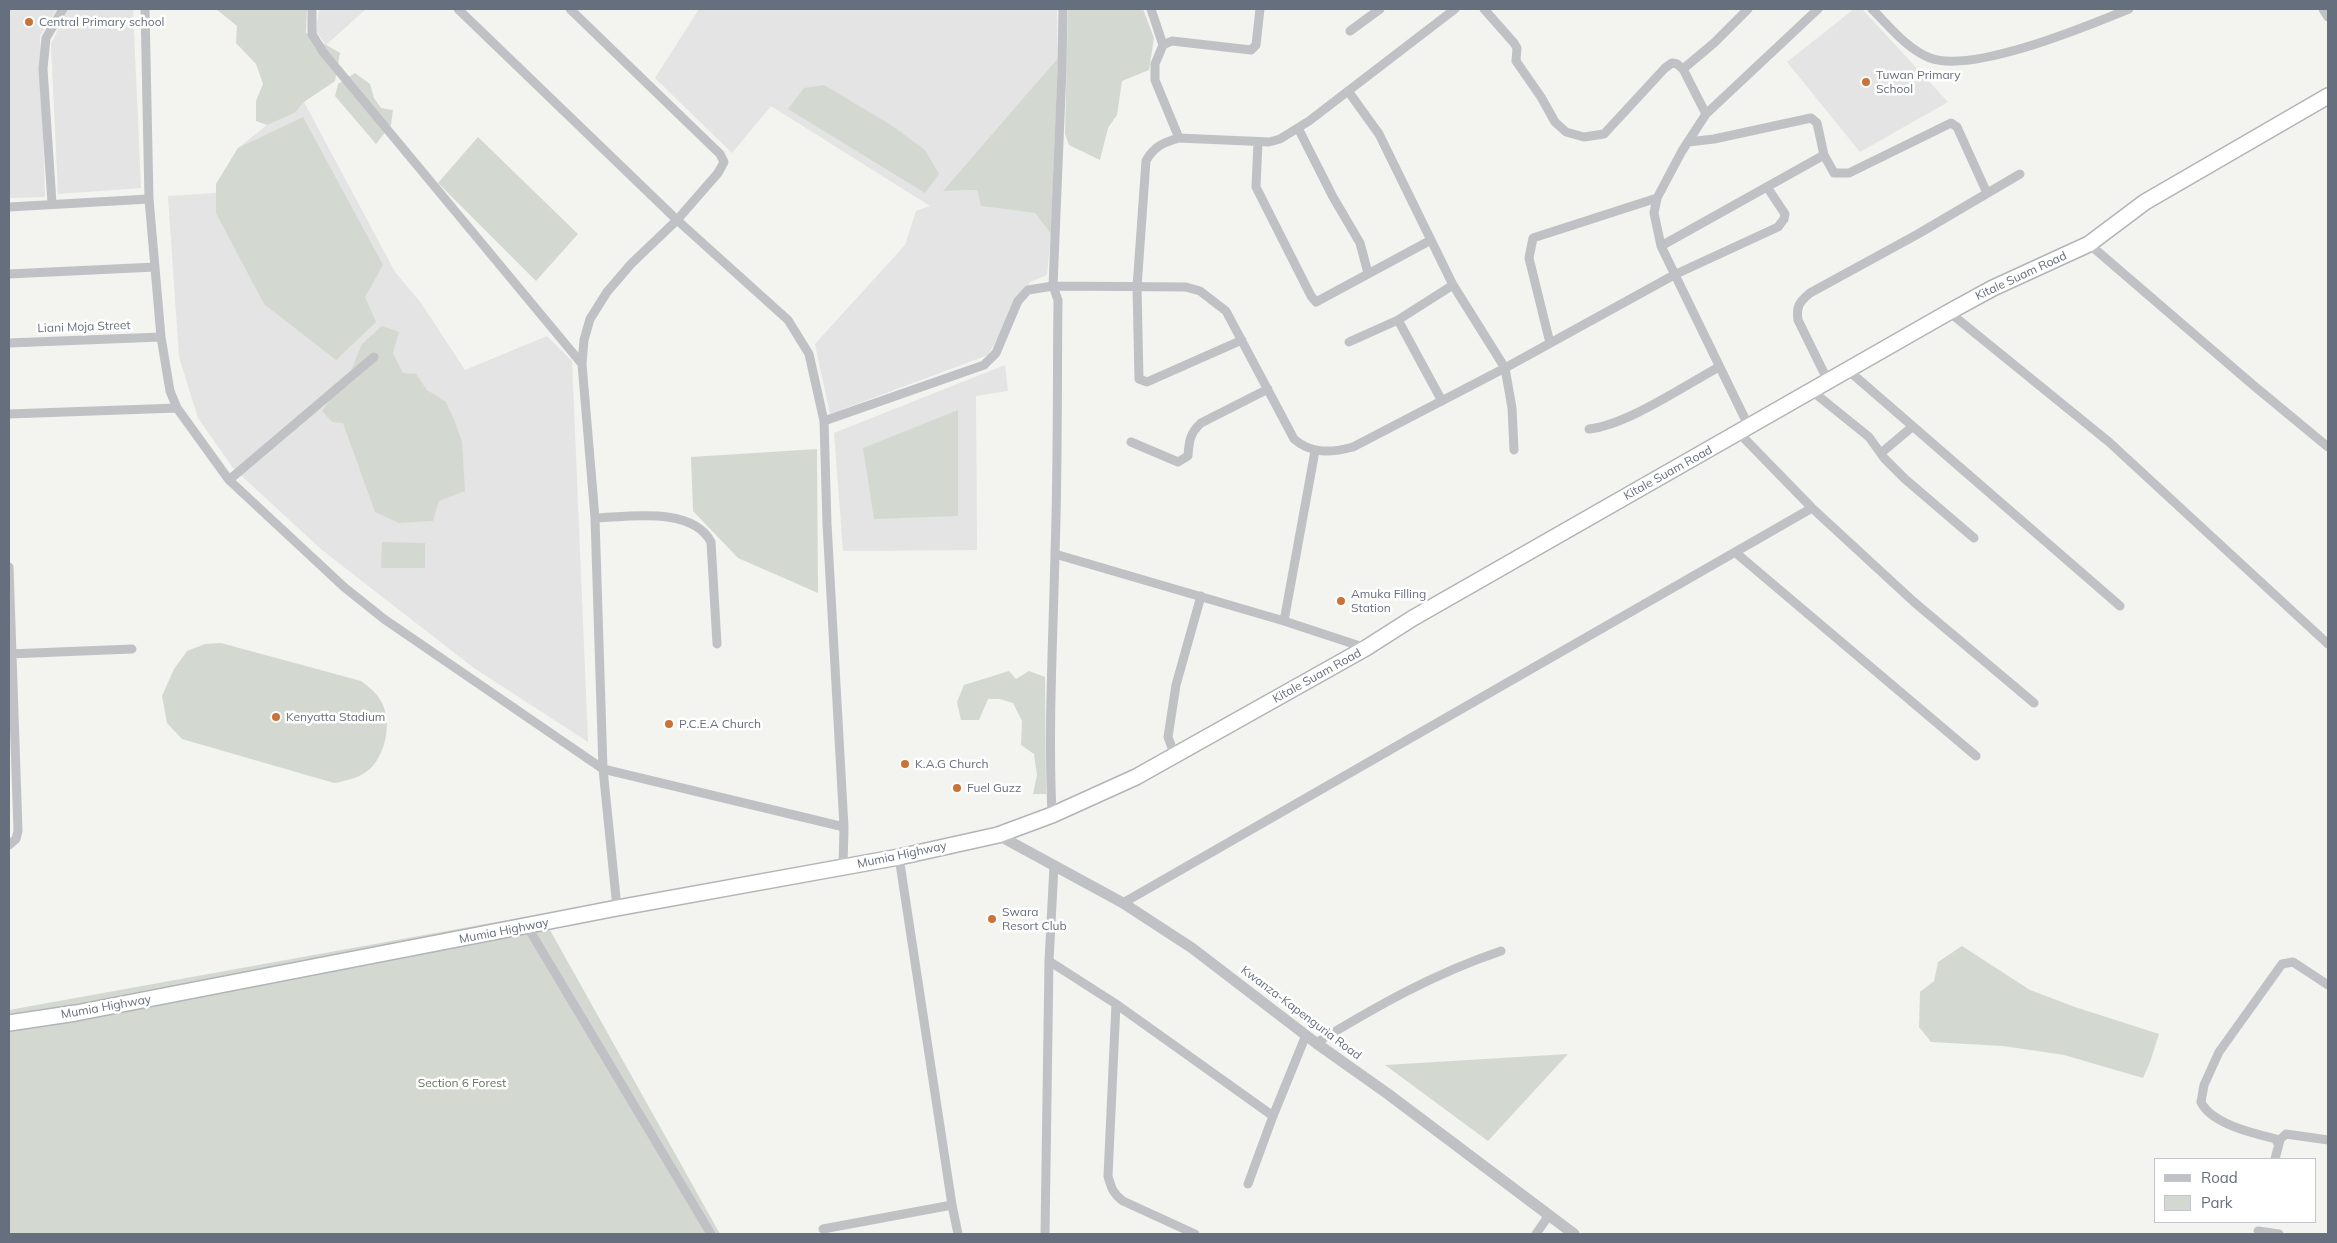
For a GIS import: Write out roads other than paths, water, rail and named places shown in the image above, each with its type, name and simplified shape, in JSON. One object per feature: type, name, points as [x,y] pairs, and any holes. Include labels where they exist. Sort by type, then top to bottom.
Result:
[{"type":"highway","name":"Kitale Suam Road","points":[[998,835],[1052,815],[1136,777],[1176,756],[1366,648],[1413,618],[1828,381],[1849,371],[1949,312],[1993,288],[2089,244],[2145,202],[2328,96]]},
{"type":"highway","name":"Mumia Highway","points":[[9,1023],[76,1013],[617,908],[732,889],[899,857],[998,835]]},
{"type":"street","points":[[52,203],[43,69],[46,38],[63,9]]},
{"type":"street","points":[[145,9],[149,199],[161,337],[170,392],[177,408],[229,480],[344,587],[384,619],[603,770],[844,827]]},
{"type":"street","points":[[312,9],[312,34],[323,52],[582,364]]},
{"type":"street","points":[[458,9],[677,220],[788,320],[809,354],[824,421],[827,524],[844,827],[844,867]]},
{"type":"street","points":[[570,9],[639,74],[723,158],[723,166],[677,220],[631,264],[607,292],[590,319],[584,340],[582,364],[594,518],[603,770],[617,908]]},
{"type":"street","points":[[1052,815],[1050,680],[1056,554],[1058,300],[1053,286],[1063,9]]},
{"type":"street","points":[[1151,9],[1162,45],[1155,64],[1155,80],[1179,138]]},
{"type":"street","points":[[1162,45],[1172,41],[1251,50],[1256,45],[1260,9]]},
{"type":"street","points":[[1350,31],[1380,9]]},
{"type":"street","points":[[1242,340],[1147,382],[1142,382],[1138,373],[1137,287],[1146,161],[1155,148],[1169,140],[1179,138],[1258,142],[1270,142],[1280,139],[1348,91],[1454,9]]},
{"type":"street","points":[[1484,9],[1514,43],[1517,48],[1516,61],[1541,97],[1555,122],[1566,132],[1584,137],[1604,134],[1665,68],[1672,63],[1678,64],[1683,68],[1706,114]]},
{"type":"street","points":[[1683,68],[1714,43],[1748,9]]},
{"type":"street","points":[[1818,9],[1706,114],[1663,184],[1657,198],[1654,213],[1661,246],[1719,367],[1744,430],[1812,508],[1914,602],[2034,703]]},
{"type":"street","points":[[1872,9],[1916,50],[1933,59],[1950,60],[1985,56],[2026,47],[2056,38],[2129,9]]},
{"type":"street","points":[[2323,9],[2328,17]]},
{"type":"street","points":[[1348,91],[1379,134],[1453,285],[1505,368],[1512,408],[1514,450]]},
{"type":"street","points":[[1688,142],[1714,139],[1811,118],[1817,123],[1824,154],[1834,173],[1850,173],[1951,123],[1957,127],[1987,193]]},
{"type":"street","points":[[1298,128],[1333,197],[1360,243],[1368,273]]},
{"type":"street","points":[[1258,142],[1256,187],[1316,302],[1431,240]]},
{"type":"street","points":[[1661,246],[1824,154]]},
{"type":"street","points":[[1828,381],[1798,320],[1796,310],[1800,301],[1810,293],[1918,234],[2020,174]]},
{"type":"street","points":[[824,421],[984,365],[996,353],[1018,301],[1028,290],[1053,286],[1186,287],[1200,291],[1226,311],[1294,439],[1306,448],[1315,451],[1353,447],[1505,368],[1674,275],[1778,227],[1785,214],[1767,187]]},
{"type":"street","points":[[1550,343],[1529,258],[1533,238],[1657,198]]},
{"type":"street","points":[[9,206],[149,199]]},
{"type":"street","points":[[2089,244],[2328,447]]},
{"type":"street","points":[[9,274],[155,268]]},
{"type":"street","points":[[1349,342],[1398,320],[1453,285]]},
{"type":"street","points":[[1949,312],[2109,442],[2328,644]]},
{"type":"street","points":[[1398,320],[1442,401]]},
{"type":"street","name":"Liani Moja Street","points":[[9,343],[161,337]]},
{"type":"street","points":[[229,480],[374,357]]},
{"type":"street","points":[[1589,429],[1601,428],[1633,414],[1719,367]]},
{"type":"street","points":[[1849,371],[2120,606]]},
{"type":"street","points":[[1131,442],[1178,462],[1188,456],[1189,440],[1193,430],[1201,423],[1268,389]]},
{"type":"street","points":[[1812,391],[1869,437],[1905,479],[1974,538]]},
{"type":"street","points":[[9,414],[177,408]]},
{"type":"street","points":[[1881,453],[1912,427]]},
{"type":"street","points":[[1284,621],[1315,451]]},
{"type":"street","points":[[1123,903],[1812,508]]},
{"type":"street","points":[[594,518],[658,516],[696,524],[706,532],[711,542],[716,644]]},
{"type":"street","points":[[1736,553],[1976,756]]},
{"type":"street","points":[[1056,554],[1284,621],[1366,648]]},
{"type":"street","points":[[9,567],[10,654],[18,831],[16,839],[9,845]]},
{"type":"street","points":[[1176,756],[1168,737],[1176,685],[1201,596]]},
{"type":"street","points":[[10,654],[132,648]]},
{"type":"street","name":"Kwanza-Kapenguria Road","points":[[998,835],[1123,903],[1192,948],[1316,1043],[1388,1094],[1574,1234]]},
{"type":"street","points":[[899,857],[958,1234]]},
{"type":"street","points":[[1044,1234],[1049,961],[1054,866]]},
{"type":"street","points":[[527,926],[711,1234]]},
{"type":"street","points":[[1316,1043],[1416,985],[1463,964],[1502,951]]},
{"type":"street","points":[[1049,961],[1116,1004],[1273,1116]]},
{"type":"street","points":[[2280,1140],[2240,1130],[2208,1112],[2201,1102],[2204,1084],[2219,1052],[2282,964],[2293,962],[2328,985]]},
{"type":"street","points":[[1116,1004],[1108,1176],[1111,1187],[1115,1195],[1123,1201],[1195,1234]]},
{"type":"street","points":[[1248,1184],[1306,1035]]},
{"type":"street","points":[[2280,1140],[2277,1142],[2286,1134],[2292,1133],[2328,1140]]},
{"type":"street","points":[[2275,1158],[2280,1140]]},
{"type":"street","points":[[823,1229],[952,1205]]},
{"type":"street","points":[[1536,1234],[1549,1215]]},
{"type":"street","points":[[2259,1229],[2279,1234]]},
{"type":"place","name":"Central Primary school","points":[[29,22]]},
{"type":"place","name":"Tuwan Primary School","points":[[1866,82]]},
{"type":"place","name":"Amuka Filling Station","points":[[1341,601]]},
{"type":"place","name":"Kenyatta Stadium","points":[[276,717]]},
{"type":"place","name":"P.C.E.A Church","points":[[669,724]]},
{"type":"place","name":"K.A.G Church","points":[[905,764]]},
{"type":"place","name":"Fuel Guzz","points":[[957,788]]},
{"type":"place","name":"Swara Resort Club","points":[[992,919]]},
{"type":"park label","name":"Section 6 Forest","points":[[462,1083]]}]
